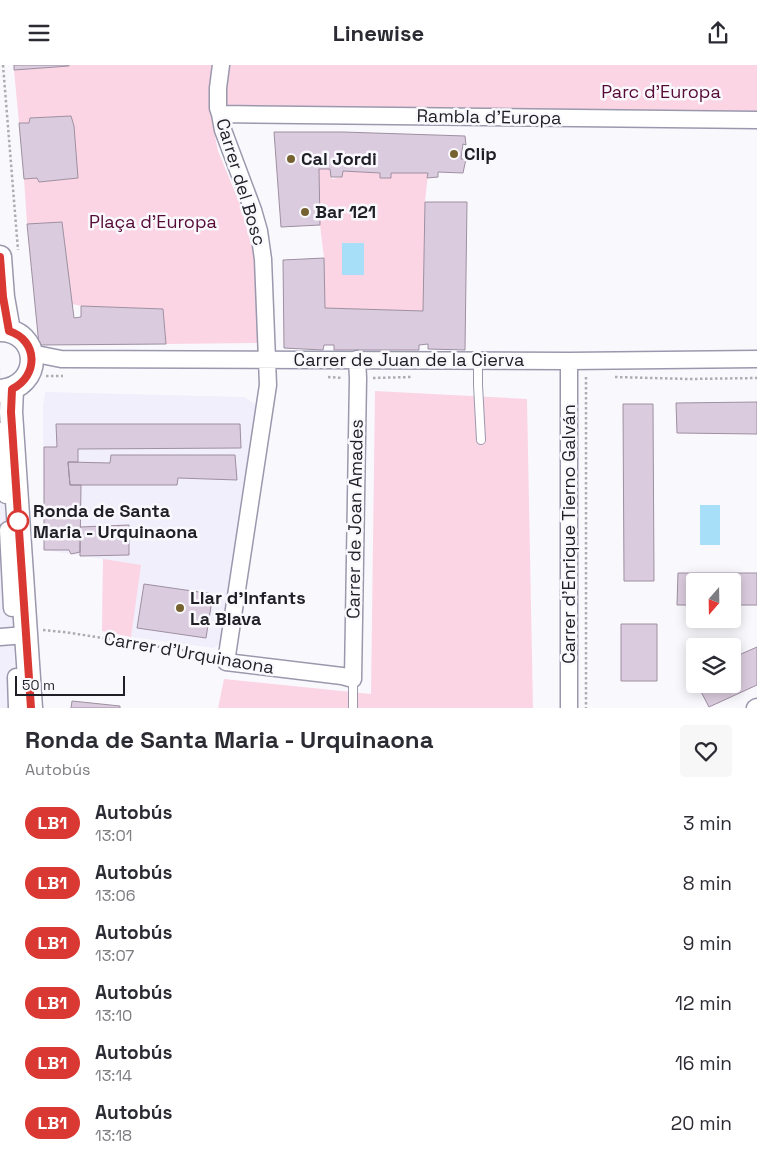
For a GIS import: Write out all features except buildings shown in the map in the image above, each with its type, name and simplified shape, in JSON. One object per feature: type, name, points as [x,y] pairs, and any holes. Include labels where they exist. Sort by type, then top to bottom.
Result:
[{"type":"street","name":"Carrer del Bosc","points":[[221,65],[218,108],[223,130],[250,201],[259,231],[263,259],[268,359],[268,385],[226,662]]},
{"type":"street","name":"Rambla d'Europa","points":[[220,114],[757,120]]},
{"type":"street","points":[[9,254],[3,297],[4,330],[21,337],[27,344],[31,353],[32,363],[20,384],[11,412],[31,708]]},
{"type":"street","name":"Carrer de Juan de la Cierva","points":[[31,353],[61,359],[478,360],[569,369],[757,359]]},
{"type":"street","name":"Carrer de Juan de la Cierva","points":[[20,384],[61,359]]},
{"type":"street","name":"Carrer de Joan Amades","points":[[353,679],[357,359]]},
{"type":"street","name":"Carrer d'Enrique Tierno Galván","points":[[569,369],[569,708]]},
{"type":"street","points":[[0,431],[7,509],[12,607]]},
{"type":"street","points":[[0,637],[26,635]]},
{"type":"street","name":"Carrer d'Urquinaona","points":[[226,662],[342,676],[353,679]]},
{"type":"street","points":[[16,677],[17,708]]},
{"type":"lane","points":[[478,360],[481,440]]},
{"type":"lane","points":[[353,679],[353,708]]},
{"type":"path","points":[[3,65],[9,254]]},
{"type":"path","points":[[569,369],[586,377],[586,708]]},
{"type":"path","points":[[20,384],[68,375]]},
{"type":"path","points":[[321,377],[414,377]]},
{"type":"path","points":[[614,377],[757,378]]},
{"type":"path","name":"Carrer d'Urquinaona","points":[[26,635],[44,630],[64,632],[207,654],[226,662]]},
{"type":"shaded area","points":[[0,362],[7,509],[17,708],[0,708]]},
{"type":"shaded area","points":[[45,392],[244,397],[257,405],[220,644],[214,648],[131,637],[102,631],[103,559],[44,550],[43,408]]},
{"type":"green space","name":"Plaça d'Europa","points":[[69,65],[218,65],[210,111],[218,151],[240,204],[254,255],[259,343],[166,344],[163,309],[81,306],[72,304],[62,222],[27,224],[24,179],[37,178],[39,182],[78,178],[74,126],[71,116],[30,118],[29,123],[19,123],[14,70]]},
{"type":"green space","name":"Parc d'Europa","points":[[221,65],[757,65],[757,120],[220,114]]},
{"type":"green space","points":[[319,169],[330,169],[332,179],[342,177],[343,171],[380,173],[380,178],[390,178],[391,173],[428,173],[425,202],[423,311],[325,308]]},
{"type":"green space","points":[[375,391],[527,399],[533,708],[218,708],[224,679],[371,694]]},
{"type":"green space","points":[[103,559],[141,565],[131,637],[102,631]]},
{"type":"water","points":[[342,243],[364,243],[364,275],[342,275]]},
{"type":"water","points":[[700,505],[720,505],[720,545],[700,545]]},
{"type":"bus line","name":"LB1","points":[[0,257],[3,297],[9,331],[18,334],[24,340],[30,348],[32,358],[31,368],[27,377],[21,384],[12,389],[11,412],[31,708]]},
{"type":"place","name":"Clip","points":[[454,154]]},
{"type":"place","name":"Cal Jordi","points":[[291,159]]},
{"type":"place","name":"Bar 121","points":[[305,212]]},
{"type":"place","name":"Ronda de Santa Maria - Urquinaona","points":[[18,521]]},
{"type":"place","name":"Llar d'Infants La Blava","points":[[180,608]]}]
